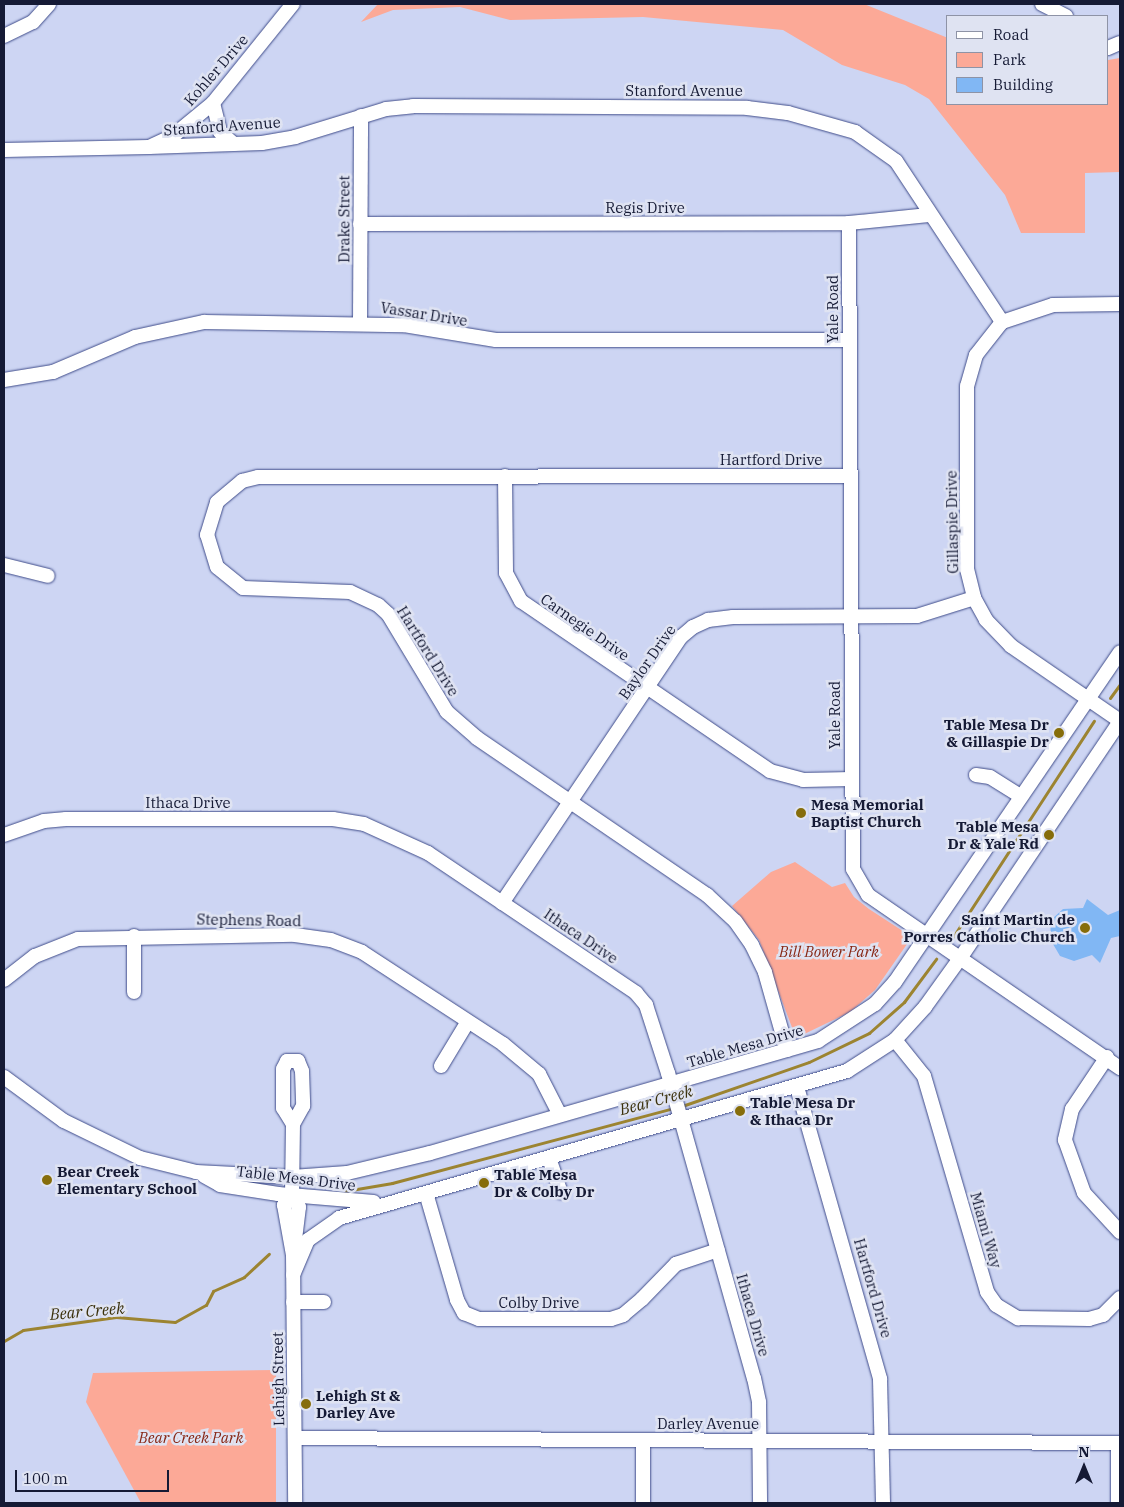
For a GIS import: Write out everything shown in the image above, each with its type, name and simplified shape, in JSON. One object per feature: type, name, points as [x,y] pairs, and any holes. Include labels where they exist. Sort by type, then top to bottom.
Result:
[{"type":"street","points":[[4,36],[33,22],[49,4]]},
{"type":"street","name":"Kohler Drive","points":[[4,150],[149,147],[184,129],[213,103],[293,4]]},
{"type":"street","points":[[1042,4],[1064,15]]},
{"type":"street","points":[[213,103],[220,132],[234,144]]},
{"type":"street","name":"Stanford Avenue","points":[[149,147],[234,144],[295,137],[360,116],[413,106],[747,108],[788,112],[833,123],[881,147],[912,181],[929,215],[1002,322]]},
{"type":"street","name":"Drake Street","points":[[360,116],[360,322]]},
{"type":"street","name":"Regis Drive","points":[[360,224],[849,223],[929,215]]},
{"type":"street","name":"Yale Road","points":[[849,223],[853,869],[858,883],[868,895],[1107,1057],[1120,1068]]},
{"type":"street","points":[[1002,322],[1053,304],[1120,304]]},
{"type":"street","name":"Vassar Drive","points":[[4,380],[53,372],[167,327],[204,322],[360,322],[404,325],[496,340],[849,340]]},
{"type":"street","name":"Gillaspie Drive","points":[[1002,322],[976,356],[967,386],[967,569],[974,598],[986,620],[1011,646],[1120,721]]},
{"type":"street","name":"Carnegie Drive","points":[[505,476],[506,573],[512,588],[530,609],[647,690],[770,771],[803,780],[852,779]]},
{"type":"street","name":"Hartford Drive","points":[[787,1050],[765,972],[735,921],[680,875],[493,750],[447,712],[388,614],[378,605],[350,592],[242,588],[228,580],[209,552],[209,518],[217,502],[242,481],[258,477],[851,476]]},
{"type":"street","points":[[4,565],[48,576]]},
{"type":"street","name":"Baylor Drive","points":[[502,903],[681,637],[708,620],[917,616],[974,598]]},
{"type":"street","name":"Table Mesa Drive","points":[[4,1077],[93,1138],[140,1158],[196,1172],[292,1177],[347,1173],[391,1164],[560,1115],[673,1090],[826,1037],[876,1004],[928,936],[1120,652]]},
{"type":"street","name":"Table Mesa Drive","points":[[293,1275],[308,1240],[321,1228],[394,1201],[549,1158],[679,1115],[798,1087],[848,1071],[895,1040],[925,1007],[961,958],[1120,721]]},
{"type":"street","points":[[976,775],[990,777],[1021,796]]},
{"type":"street","name":"Ithaca Drive","points":[[4,835],[44,821],[66,818],[332,819],[387,832],[428,853],[636,993],[646,1006],[673,1090],[754,1378],[760,1441],[760,1503]]},
{"type":"street","name":"Stephens Road","points":[[4,980],[35,956],[78,939],[134,936],[295,935],[331,940],[362,952],[467,1023],[503,1044],[539,1074],[560,1115]]},
{"type":"street","points":[[134,936],[134,992]]},
{"type":"street","points":[[441,1066],[467,1023]]},
{"type":"street","name":"Miami Way","points":[[895,1040],[924,1076],[987,1292],[996,1305],[1018,1318],[1089,1319],[1104,1314],[1120,1298]]},
{"type":"street","points":[[1107,1057],[1072,1109],[1065,1140],[1084,1193],[1120,1232]]},
{"type":"street","name":"Hartford Drive","points":[[798,1087],[879,1373],[883,1442],[883,1503]]},
{"type":"street","name":"Lehigh Street","points":[[293,1124],[292,1195],[284,1205],[293,1254],[295,1503]]},
{"type":"street","points":[[549,1158],[561,1192]]},
{"type":"street","name":"Table Mesa Drive","points":[[196,1172],[220,1184],[292,1195],[363,1203],[394,1201]]},
{"type":"street","name":"Colby Drive","points":[[426,1192],[457,1300],[464,1313],[478,1319],[612,1318],[623,1315],[642,1299],[676,1264],[718,1250]]},
{"type":"street","points":[[293,1302],[324,1302]]},
{"type":"street","name":"Darley Avenue","points":[[295,1438],[1119,1443]]},
{"type":"street","points":[[643,1440],[643,1503]]},
{"type":"street","points":[[1118,1503],[1119,1443]]},
{"type":"green space","points":[[378,4],[864,4],[946,37],[946,105],[1109,105],[1109,60],[1120,58],[1120,172],[1085,173],[1085,233],[1021,233],[1005,195],[929,99],[905,85],[842,65],[783,30],[643,17],[510,20],[460,7],[393,10],[361,22]]},
{"type":"green space","name":"Bill Bower Park","points":[[795,862],[832,887],[845,883],[854,897],[912,937],[875,990],[850,1012],[796,1038],[759,940],[732,906],[771,872]]},
{"type":"green space","name":"Bear Creek Park","points":[[276,1370],[276,1503],[141,1503],[86,1402],[93,1373]]},
{"type":"building","name":"Saint Martin de Porres Catholic Church","points":[[1087,899],[1108,915],[1120,910],[1120,936],[1111,938],[1100,963],[1092,955],[1074,961],[1060,956],[1050,939],[1051,920],[1063,909],[1083,908]]},
{"type":"waterway","name":"Bear Creek","points":[[1110,698],[1120,684]]},
{"type":"waterway","name":"Bear Creek","points":[[953,937],[1094,721]]},
{"type":"waterway","name":"Bear Creek","points":[[682,1106],[809,1062],[869,1033],[904,1002],[936,959]]},
{"type":"waterway","name":"Bear Creek","points":[[345,1191],[392,1183],[674,1108]]},
{"type":"waterway","name":"Bear Creek","points":[[4,1341],[23,1330],[116,1317],[175,1322],[206,1305],[213,1291],[244,1277],[269,1254]]},
{"type":"place","name":"Table Mesa Dr & Gillaspie Dr","points":[[1059,733]]},
{"type":"place","name":"Mesa Memorial Baptist Church","points":[[801,813]]},
{"type":"place","name":"Table Mesa Dr & Yale Rd","points":[[1049,835]]},
{"type":"place","name":"Saint Martin de Porres Catholic Church","points":[[1085,928]]},
{"type":"place","name":"Table Mesa Dr & Ithaca Dr","points":[[740,1111]]},
{"type":"place","name":"Bear Creek Elementary School","points":[[47,1180]]},
{"type":"place","name":"Table Mesa Dr & Colby Dr","points":[[484,1183]]},
{"type":"place","name":"Lehigh St & Darley Ave","points":[[306,1404]]}]
